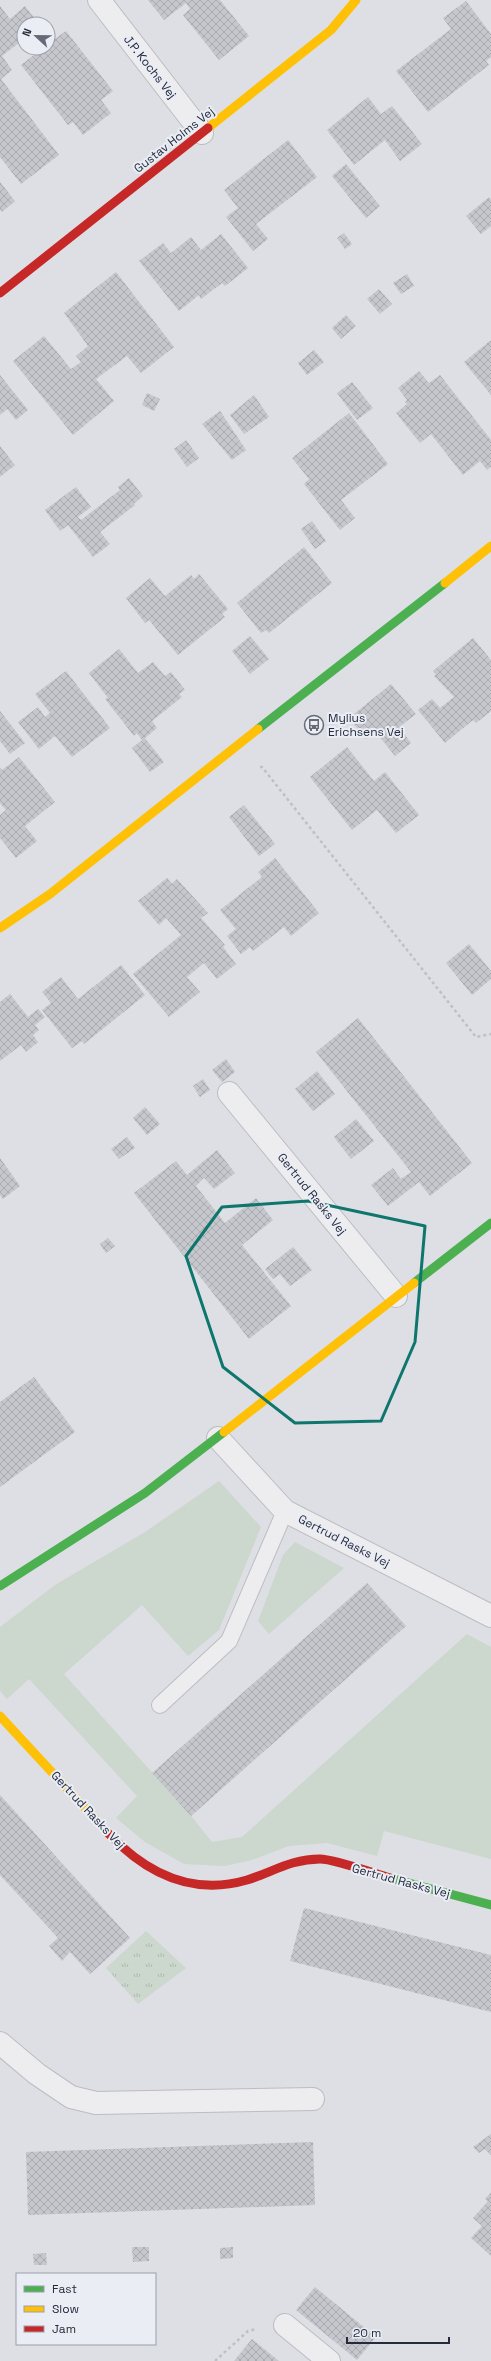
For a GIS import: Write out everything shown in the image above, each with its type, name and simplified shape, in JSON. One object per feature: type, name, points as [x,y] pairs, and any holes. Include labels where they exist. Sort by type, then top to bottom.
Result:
[{"type":"street","name":"J.P. Kochs Vej","points":[[99,0],[202,133]]},
{"type":"street","name":"Gustav Holms Vej","points":[[0,293],[331,30],[356,0]]},
{"type":"street","points":[[0,928],[50,894],[230,751],[489,553]]},
{"type":"street","name":"Gertrud Rasks Vej","points":[[229,1093],[396,1296]]},
{"type":"street","points":[[0,1586],[145,1493],[218,1438],[396,1296],[491,1223]]},
{"type":"street","name":"Gertrud Rasks Vej","points":[[218,1438],[285,1510],[491,1616]]},
{"type":"street","name":"Gertrud Rasks Vej","points":[[0,1716],[125,1851],[164,1877],[208,1887],[247,1880],[291,1862],[321,1859],[491,1905]]},
{"type":"street","points":[[0,2043],[37,2074],[71,2097],[96,2103],[313,2099]]},
{"type":"street","points":[[285,2325],[329,2361]]},
{"type":"lane","points":[[160,1705],[229,1641],[285,1510]]},
{"type":"path","points":[[230,751],[242,766],[262,767],[476,1037],[491,1034]]},
{"type":"path","points":[[215,2361],[248,2331],[285,2325]]},
{"type":"highlighted area","points":[[308,1201],[425,1226],[415,1342],[381,1421],[295,1423],[223,1367],[186,1256],[222,1207]]},
{"type":"green space","points":[[219,1481],[261,1527],[219,1630],[188,1656],[142,1605],[64,1674],[191,1816],[212,1842],[242,1837],[467,1634],[491,1647],[491,1859],[384,1831],[377,1856],[327,1843],[289,1846],[252,1860],[225,1866],[184,1864],[145,1842],[116,1818],[137,1796],[29,1679],[7,1699],[0,1691],[0,1627],[55,1585],[145,1532]]},
{"type":"green space","points":[[295,1542],[344,1568],[269,1634],[258,1621],[283,1555]]},
{"type":"green space","points":[[146,1931],[186,1968],[138,2004],[106,1968]]},
{"type":"building","points":[[148,0],[220,0],[249,36],[219,60],[183,15],[190,9],[186,3],[164,20]]},
{"type":"building","points":[[466,1],[491,34],[491,57],[486,61],[489,65],[428,112],[396,71],[451,29],[443,18]]},
{"type":"building","points":[[0,6],[10,19],[25,6],[33,16],[16,16],[16,45],[2,56],[12,70],[1,79],[59,155],[21,184],[0,157]]},
{"type":"building","points":[[66,31],[113,91],[101,100],[111,113],[83,135],[73,122],[68,125],[21,65],[33,56],[56,56],[56,38]]},
{"type":"building","points":[[368,97],[381,114],[392,106],[422,144],[400,161],[385,140],[354,165],[327,130]]},
{"type":"building","points":[[288,140],[317,177],[256,224],[268,239],[253,251],[226,217],[238,208],[224,190]]},
{"type":"building","points":[[346,164],[380,206],[366,218],[332,176]]},
{"type":"building","points":[[0,182],[15,201],[2,212],[0,210]]},
{"type":"building","points":[[489,197],[491,200],[491,226],[481,234],[466,216]]},
{"type":"building","points":[[344,233],[352,244],[345,249],[337,238]]},
{"type":"building","points":[[221,234],[248,268],[225,286],[222,283],[201,299],[199,295],[179,311],[139,261],[163,243],[171,253],[191,237],[201,250]]},
{"type":"building","points":[[116,272],[174,347],[141,373],[127,356],[96,379],[114,401],[73,435],[13,361],[44,336],[71,369],[81,362],[76,356],[88,346],[64,313]]},
{"type":"building","points":[[407,274],[414,286],[401,294],[393,283]]},
{"type":"building","points":[[379,289],[392,304],[380,314],[367,299]]},
{"type":"building","points":[[346,315],[356,326],[341,339],[332,328]]},
{"type":"building","points":[[491,340],[491,395],[464,362]]},
{"type":"building","points":[[314,350],[324,362],[307,375],[298,363]]},
{"type":"building","points":[[419,371],[429,383],[440,375],[491,440],[491,467],[487,470],[480,461],[463,475],[431,434],[420,443],[396,413],[407,404],[405,402],[407,400],[398,388]]},
{"type":"building","points":[[0,375],[28,410],[16,420],[7,409],[0,415]]},
{"type":"building","points":[[352,382],[373,408],[357,420],[337,393]]},
{"type":"building","points":[[147,393],[160,399],[154,411],[142,405]]},
{"type":"building","points":[[254,395],[269,417],[244,434],[230,415]]},
{"type":"building","points":[[220,411],[246,450],[232,460],[202,424]]},
{"type":"building","points":[[349,413],[388,464],[341,500],[355,518],[340,530],[304,484],[309,479],[292,458]]},
{"type":"building","points":[[186,440],[199,458],[187,467],[174,449]]},
{"type":"building","points":[[0,446],[15,465],[0,477]]},
{"type":"building","points":[[129,478],[143,496],[134,504],[135,505],[100,532],[110,544],[93,557],[68,525],[60,531],[45,510],[76,487],[91,507],[78,517],[81,520],[120,490],[118,487]]},
{"type":"building","points":[[312,521],[326,541],[315,549],[301,529]]},
{"type":"building","points":[[304,547],[332,583],[269,633],[266,630],[261,633],[237,603]]},
{"type":"building","points":[[199,574],[228,609],[222,614],[225,617],[178,655],[149,620],[145,623],[126,598],[150,578],[165,596],[191,575],[194,579]]},
{"type":"building","points":[[250,636],[269,659],[250,674],[232,651]]},
{"type":"building","points":[[473,638],[491,660],[491,711],[476,723],[473,720],[445,743],[418,710],[432,699],[440,708],[454,697],[434,676],[436,675],[433,671]]},
{"type":"building","points":[[119,649],[138,673],[153,662],[165,676],[171,672],[185,690],[179,694],[182,697],[152,721],[157,728],[145,738],[164,762],[150,772],[132,748],[142,740],[137,733],[134,736],[105,699],[108,698],[89,673]]},
{"type":"building","points":[[66,671],[110,728],[72,757],[55,736],[39,749],[18,722],[38,707],[45,717],[50,713],[35,694]]},
{"type":"building","points":[[391,684],[416,714],[399,727],[411,743],[395,756],[375,731],[366,739],[349,718]]},
{"type":"building","points":[[0,711],[25,743],[10,754],[0,741]]},
{"type":"building","points":[[347,747],[374,781],[385,772],[419,815],[396,833],[377,810],[352,830],[310,777]]},
{"type":"building","points":[[19,757],[55,802],[25,826],[37,841],[16,858],[0,838],[0,815],[6,810],[0,803],[0,768],[2,770]]},
{"type":"building","points":[[244,805],[275,844],[259,856],[229,817]]},
{"type":"building","points":[[275,858],[319,913],[291,936],[284,927],[253,951],[250,947],[241,954],[227,936],[236,929],[220,910],[262,877],[258,872]]},
{"type":"building","points":[[167,878],[172,884],[177,879],[208,913],[201,918],[225,945],[223,947],[236,964],[217,979],[204,963],[187,977],[200,992],[169,1017],[133,974],[181,935],[166,918],[159,925],[138,901]]},
{"type":"building","points":[[469,944],[491,971],[491,979],[472,995],[446,963]]},
{"type":"building","points":[[121,965],[145,995],[84,1044],[82,1041],[72,1048],[42,1010],[51,1003],[42,992],[61,977],[78,999]]},
{"type":"building","points":[[10,994],[28,1017],[38,1009],[45,1017],[35,1025],[39,1030],[33,1035],[38,1042],[26,1052],[21,1045],[0,1061],[0,1002]]},
{"type":"building","points":[[358,1018],[472,1163],[430,1196],[419,1182],[388,1206],[371,1185],[393,1168],[401,1179],[411,1172],[316,1052]]},
{"type":"building","points":[[226,1059],[235,1072],[222,1082],[212,1070]]},
{"type":"building","points":[[317,1071],[335,1094],[313,1111],[295,1089]]},
{"type":"building","points":[[203,1079],[210,1090],[200,1097],[193,1086]]},
{"type":"building","points":[[145,1107],[160,1124],[147,1135],[133,1118]]},
{"type":"building","points":[[356,1119],[374,1141],[351,1159],[334,1137]]},
{"type":"building","points":[[127,1137],[135,1148],[119,1159],[111,1149]]},
{"type":"building","points":[[217,1150],[235,1173],[214,1189],[204,1178],[196,1186],[225,1223],[256,1198],[273,1220],[242,1245],[291,1306],[249,1339],[134,1193],[176,1161],[187,1175]]},
{"type":"building","points":[[0,1158],[20,1186],[3,1199],[0,1195]]},
{"type":"building","points":[[108,1238],[115,1246],[106,1253],[100,1244]]},
{"type":"building","points":[[293,1247],[312,1270],[290,1286],[280,1274],[273,1279],[265,1269]]},
{"type":"building","points":[[34,1377],[75,1432],[0,1487],[0,1402]]},
{"type":"building","points":[[367,1583],[406,1626],[191,1816],[152,1773]]},
{"type":"building","points":[[0,1795],[130,1938],[90,1974],[70,1952],[62,1961],[49,1946],[58,1938],[0,1875]]},
{"type":"building","points":[[304,1908],[491,1955],[491,2012],[290,1961]]},
{"type":"building","points":[[491,2134],[491,2155],[485,2149],[479,2153],[473,2147]]},
{"type":"building","points":[[313,2142],[315,2205],[28,2215],[26,2152]]},
{"type":"building","points":[[491,2192],[491,2256],[471,2238],[482,2226],[473,2218],[488,2201],[485,2199]]},
{"type":"building","points":[[132,2247],[149,2247],[149,2261],[133,2262]]},
{"type":"building","points":[[233,2247],[233,2258],[220,2259],[220,2248]]},
{"type":"building","points":[[46,2253],[47,2265],[34,2265],[33,2254]]},
{"type":"building","points":[[315,2287],[376,2337],[357,2360],[296,2310]]},
{"type":"building","points":[[252,2339],[279,2361],[234,2361]]},
{"type":"traffic: fast","points":[[258,729],[445,583]]},
{"type":"traffic: fast","points":[[414,1283],[491,1223]]},
{"type":"traffic: fast","points":[[0,1586],[145,1493],[224,1432]]},
{"type":"traffic: fast","points":[[390,1878],[491,1905]]},
{"type":"traffic: slow","points":[[208,128],[331,30],[356,0]]},
{"type":"traffic: slow","points":[[445,583],[491,546]]},
{"type":"traffic: slow","points":[[0,928],[50,894],[258,729]]},
{"type":"traffic: slow","points":[[224,1432],[414,1283]]},
{"type":"traffic: slow","points":[[0,1716],[109,1834]]},
{"type":"traffic: jam","points":[[0,293],[208,128]]},
{"type":"traffic: jam","points":[[109,1834],[139,1860],[155,1870],[172,1878],[189,1883],[208,1885],[227,1884],[247,1880],[282,1866],[300,1861],[320,1859],[344,1864],[390,1878]]},
{"type":"place","name":"Mylius Erichsens Vej","points":[[314,725]]}]
